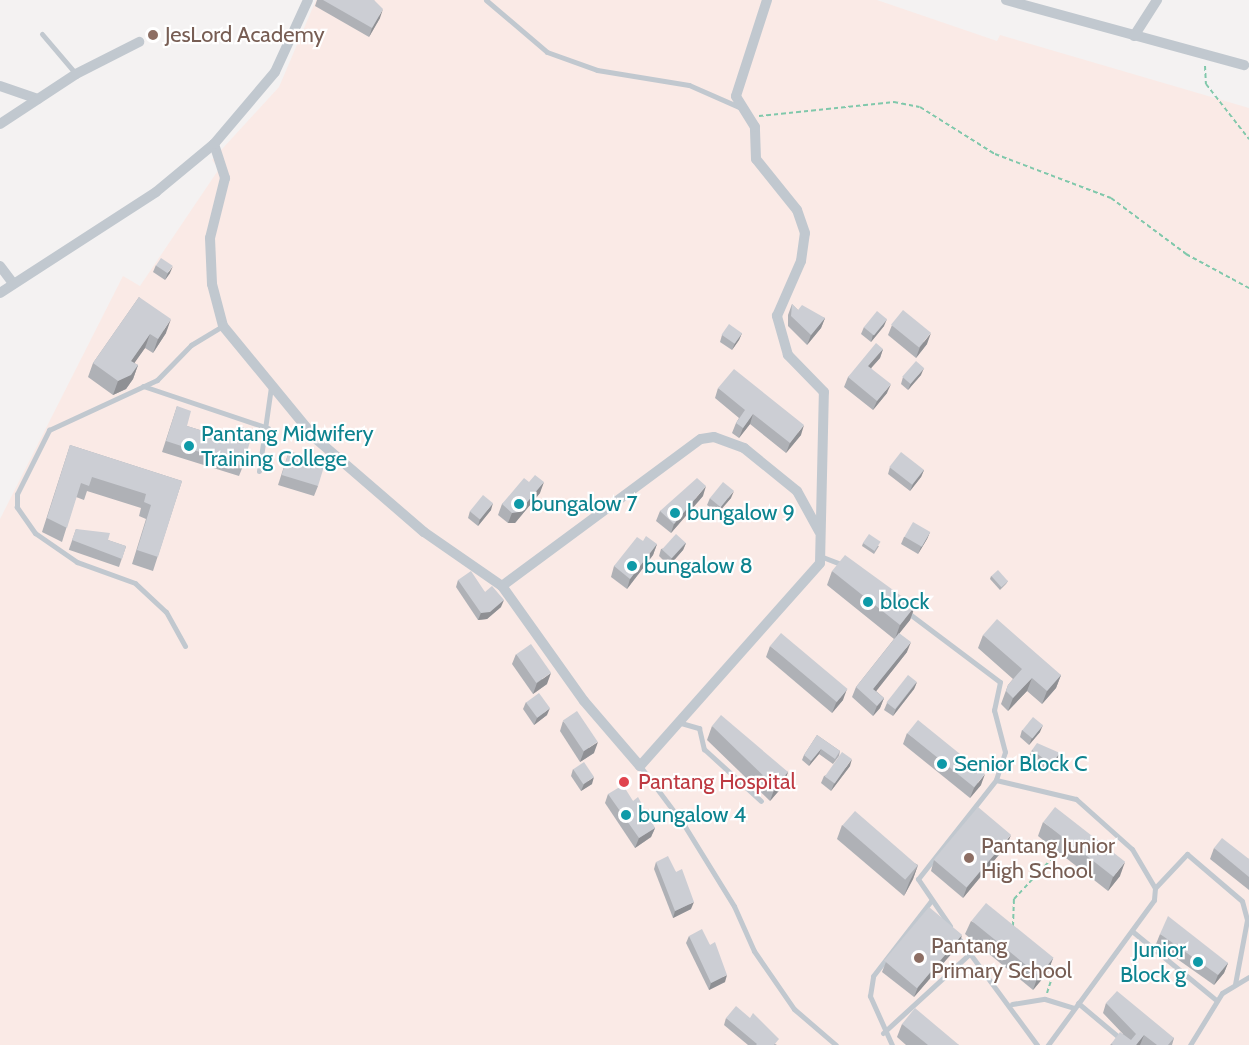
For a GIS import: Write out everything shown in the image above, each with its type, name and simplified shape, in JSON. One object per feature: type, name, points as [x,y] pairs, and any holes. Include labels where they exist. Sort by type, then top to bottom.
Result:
[{"type":"street","points":[[0,293],[156,192],[214,144],[275,72],[308,0]]},
{"type":"street","points":[[214,144],[225,178],[210,238],[216,310],[223,326],[315,438],[424,532],[502,586],[584,701],[640,766],[811,576],[820,556],[819,531],[825,503],[824,392],[788,354],[777,316],[801,261],[805,233],[797,210],[756,159],[751,117],[739,107],[736,96],[766,0]]},
{"type":"street","points":[[1006,0],[1207,57],[1244,65]]},
{"type":"street","points":[[1134,36],[1157,0]]},
{"type":"street","points":[[0,124],[76,74],[139,42]]},
{"type":"street","points":[[0,86],[38,99]]},
{"type":"street","points":[[0,266],[13,283]]},
{"type":"street","points":[[502,586],[701,439],[714,437],[744,448],[797,491],[819,531]]},
{"type":"lane","points":[[486,0],[531,41],[555,55],[597,70],[689,85],[739,107]]},
{"type":"lane","points":[[42,34],[76,74]]},
{"type":"lane","points":[[185,646],[166,612],[144,591],[124,577],[95,570],[57,551],[35,533],[17,507],[26,470],[49,430],[143,386],[223,326]]},
{"type":"lane","points":[[143,386],[268,428]]},
{"type":"lane","points":[[259,471],[268,428],[271,387]]},
{"type":"lane","points":[[820,556],[850,569]]},
{"type":"lane","points":[[897,604],[1000,682],[994,710],[1005,752],[996,780],[921,871],[918,879],[968,955],[1012,1004],[1037,1045]]},
{"type":"lane","points":[[681,723],[699,728],[704,749],[761,801]]},
{"type":"lane","points":[[640,766],[684,825],[781,990],[836,1045]]},
{"type":"lane","points":[[996,780],[1076,799],[1132,849],[1155,888],[1154,900],[1048,1045]]},
{"type":"lane","points":[[1155,888],[1187,854],[1242,901],[1247,920],[1235,984]]},
{"type":"lane","points":[[912,865],[921,871]]},
{"type":"lane","points":[[889,1044],[870,996],[873,976],[931,901]]},
{"type":"lane","points":[[1132,931],[1216,1000]]},
{"type":"lane","points":[[883,1033],[968,955]]},
{"type":"lane","points":[[1190,1045],[1216,1000],[1235,984],[1249,977]]},
{"type":"lane","points":[[1012,1004],[1046,999],[1076,1006],[1128,1045]]},
{"type":"path","points":[[1207,57],[1203,78],[1249,139]]},
{"type":"path","points":[[751,117],[894,102],[920,107],[994,154],[1111,198],[1186,254],[1249,288]]},
{"type":"path","points":[[1017,931],[1010,921],[1014,898],[1056,854]]},
{"type":"path","points":[[1044,956],[1053,975],[1046,999]]},
{"type":"shaded area","name":"Pantang Hospital","points":[[316,0],[877,0],[997,41],[1000,35],[1249,108],[1249,1045],[0,1045],[0,519],[123,276],[140,286],[219,169],[212,160],[279,87]]},
{"type":"building","points":[[323,0],[374,0],[383,9],[372,28]]},
{"type":"building","points":[[161,258],[173,266],[168,273],[156,265]]},
{"type":"building","points":[[139,297],[171,319],[158,339],[150,334],[131,361],[138,365],[131,375],[118,381],[93,363]]},
{"type":"building","points":[[792,304],[798,310],[802,305],[825,318],[811,335],[791,316]]},
{"type":"building","points":[[903,310],[931,333],[919,347],[891,325]]},
{"type":"building","points":[[877,311],[887,319],[874,336],[864,327]]},
{"type":"building","points":[[729,324],[742,333],[735,344],[722,335]]},
{"type":"building","points":[[876,343],[883,349],[868,366],[891,384],[877,401],[848,377]]},
{"type":"building","points":[[916,361],[924,368],[911,384],[902,377]]},
{"type":"building","points":[[734,369],[804,425],[790,443],[753,414],[743,428],[736,423],[745,410],[718,388]]},
{"type":"building","points":[[177,406],[191,411],[187,426],[232,440],[237,425],[253,431],[243,466],[166,441]]},
{"type":"building","points":[[70,445],[182,481],[158,557],[137,550],[151,505],[144,502],[146,494],[92,477],[89,486],[81,483],[67,528],[47,518]]},
{"type":"building","points":[[289,451],[325,462],[318,486],[282,475]]},
{"type":"building","points":[[901,452],[924,470],[912,485],[889,467]]},
{"type":"building","points":[[535,475],[544,482],[519,512],[512,513],[502,504],[524,478],[529,482]]},
{"type":"building","points":[[697,478],[706,486],[674,524],[660,511]]},
{"type":"building","points":[[723,482],[734,491],[721,507],[710,498]]},
{"type":"building","points":[[483,495],[493,503],[480,520],[470,511]]},
{"type":"building","points":[[913,522],[930,532],[922,547],[904,537]]},
{"type":"building","points":[[76,529],[110,533],[108,540],[126,546],[122,559],[72,540]]},
{"type":"building","points":[[676,534],[686,543],[672,558],[662,550]]},
{"type":"building","points":[[869,534],[881,542],[874,551],[863,543]]},
{"type":"building","points":[[646,536],[657,544],[630,579],[614,566],[637,537],[643,541]]},
{"type":"building","points":[[845,555],[915,606],[900,625],[832,571]]},
{"type":"building","points":[[998,570],[1008,581],[1001,587],[991,576]]},
{"type":"building","points":[[471,571],[485,592],[492,586],[504,600],[490,612],[481,613],[458,580]]},
{"type":"building","points":[[997,619],[1061,675],[1047,691],[1032,678],[1013,698],[1006,691],[1008,685],[1022,669],[983,635]]},
{"type":"building","points":[[781,633],[848,689],[837,702],[770,646]]},
{"type":"building","points":[[899,633],[911,642],[873,689],[884,698],[877,706],[856,687]]},
{"type":"building","points":[[531,644],[551,673],[536,683],[516,654]]},
{"type":"building","points":[[908,675],[917,682],[895,709],[886,703]]},
{"type":"building","points":[[539,693],[550,708],[537,718],[526,702]]},
{"type":"building","points":[[577,711],[598,742],[584,751],[563,721]]},
{"type":"building","points":[[721,715],[788,772],[775,787],[712,726]]},
{"type":"building","points":[[1033,717],[1043,725],[1032,738],[1022,730]]},
{"type":"building","points":[[918,720],[985,774],[974,787],[907,733]]},
{"type":"building","points":[[817,735],[840,751],[835,759],[821,749],[811,761],[804,755]]},
{"type":"building","points":[[1037,743],[1060,753],[1051,764],[1032,750]]},
{"type":"building","points":[[842,752],[852,759],[835,783],[825,777]]},
{"type":"building","points":[[584,762],[594,777],[583,784],[573,769]]},
{"type":"building","points":[[623,785],[633,801],[638,797],[655,828],[639,838],[608,794]]},
{"type":"building","name":"Pantang Junior High School","points":[[978,807],[1011,835],[967,887],[934,860]]},
{"type":"building","points":[[1055,807],[1125,862],[1113,877],[1043,822]]},
{"type":"building","points":[[855,811],[918,865],[905,880],[843,825]]},
{"type":"building","points":[[1222,838],[1249,859],[1249,877],[1214,848]]},
{"type":"building","points":[[668,856],[676,872],[682,869],[694,902],[675,911],[656,862]]},
{"type":"building","points":[[986,903],[1054,958],[1039,976],[972,921]]},
{"type":"building","name":"Pantang Primary School","points":[[929,907],[962,935],[917,988],[884,961]]},
{"type":"building","points":[[1168,916],[1228,963],[1218,975],[1160,934]]},
{"type":"building","points":[[702,929],[710,945],[715,942],[727,975],[711,983],[689,936]]},
{"type":"building","points":[[1117,991],[1174,1038],[1168,1045],[1157,1045],[1144,1035],[1136,1045],[1111,1044],[1120,1032],[1131,1040],[1136,1034],[1106,1003]]},
{"type":"building","points":[[736,1006],[750,1018],[753,1013],[779,1039],[774,1045],[756,1045],[726,1018]]},
{"type":"building","points":[[915,1008],[959,1045],[928,1045],[902,1024]]},
{"type":"place","name":"JesLord Academy","points":[[153,35]]},
{"type":"place","name":"Pantang Midwifery Training College","points":[[189,446]]},
{"type":"place","name":"bungalow 7","points":[[519,504]]},
{"type":"place","name":"bungalow 9","points":[[675,513]]},
{"type":"place","name":"bungalow 8","points":[[632,566]]},
{"type":"place","name":"block","points":[[868,602]]},
{"type":"place","name":"Senior Block C","points":[[942,764]]},
{"type":"place","name":"Pantang Hospital","points":[[624,782]]},
{"type":"place","name":"bungalow 4","points":[[626,815]]},
{"type":"place","name":"Pantang Junior High School","points":[[969,858]]},
{"type":"place","name":"Pantang Primary School","points":[[919,958]]},
{"type":"place","name":"Junior Block g","points":[[1198,962]]}]
